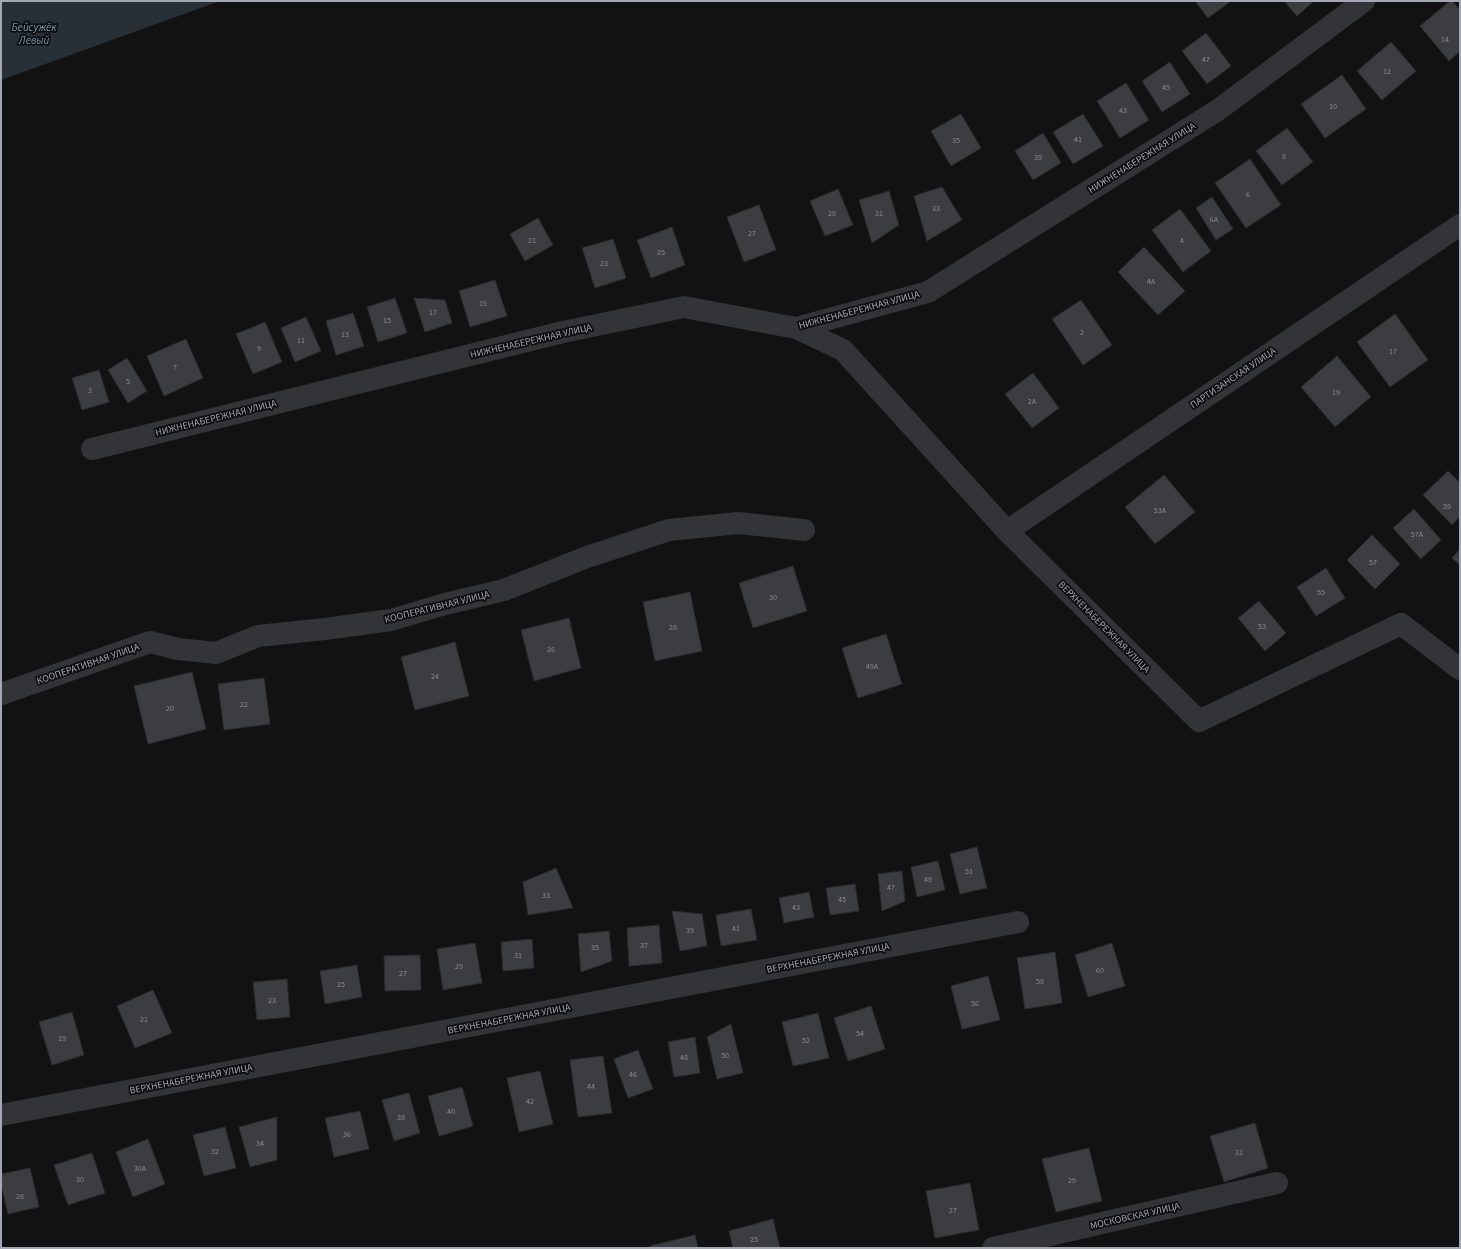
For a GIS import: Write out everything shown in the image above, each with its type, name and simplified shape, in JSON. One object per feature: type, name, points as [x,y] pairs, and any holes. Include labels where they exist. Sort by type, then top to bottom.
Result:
[{"type":"street","name":"НИЖНЕНАБЕРЕЖНАЯ УЛИЦА","points":[[92,449],[562,332],[684,307],[796,328],[928,292],[1218,110],[1364,1]]},
{"type":"street","name":"ПАРТИЗАНСКАЯ УЛИЦА","points":[[1007,531],[1460,225]]},
{"type":"street","name":"ВЕРХНЕНАБЕРЕЖНАЯ УЛИЦА","points":[[796,328],[843,350],[1007,531],[1199,721],[1401,624],[1460,669]]},
{"type":"street","name":"КООПЕРАТИВНАЯ УЛИЦА","points":[[1,694],[150,642],[178,649],[216,652],[258,636],[391,620],[445,604],[504,590],[586,557],[669,530],[738,524],[804,530]]},
{"type":"street","name":"ВЕРХНЕНАБЕРЕЖНАЯ УЛИЦА","points":[[1,1115],[1018,922]]},
{"type":"street","name":"МОСКОВСКАЯ УЛИЦА","points":[[993,1248],[1277,1183]]},
{"type":"water","name":"Бейсужёк Левый","points":[[1,1],[220,1],[1,80]]},
{"type":"building","points":[[1195,1],[1231,1],[1208,18]]},
{"type":"building","points":[[1284,1],[1314,1],[1297,16]]},
{"type":"building","points":[[1450,1],[1452,1],[1460,10],[1460,51],[1449,61],[1420,26]]},
{"type":"building","points":[[1206,33],[1231,66],[1207,84],[1182,51]]},
{"type":"building","points":[[1391,42],[1416,71],[1382,100],[1357,71]]},
{"type":"building","points":[[1170,62],[1190,94],[1162,112],[1142,81]]},
{"type":"building","points":[[1342,75],[1366,109],[1325,138],[1301,104]]},
{"type":"building","points":[[1126,83],[1149,120],[1120,138],[1097,101]]},
{"type":"building","points":[[961,114],[981,148],[951,166],[931,131]]},
{"type":"building","points":[[1083,114],[1103,146],[1073,164],[1053,132]]},
{"type":"building","points":[[1287,128],[1313,162],[1282,185],[1256,151]]},
{"type":"building","points":[[1043,133],[1061,163],[1033,180],[1015,151]]},
{"type":"building","points":[[1250,159],[1281,205],[1246,228],[1215,183]]},
{"type":"building","points":[[942,187],[962,220],[927,241],[914,196]]},
{"type":"building","points":[[838,189],[853,225],[825,236],[810,201]]},
{"type":"building","points":[[889,191],[899,225],[872,243],[859,200]]},
{"type":"building","points":[[1212,197],[1233,229],[1216,240],[1196,208]]},
{"type":"building","points":[[759,205],[776,250],[744,262],[727,217]]},
{"type":"building","points":[[1180,209],[1211,251],[1183,272],[1152,230]]},
{"type":"building","points":[[538,218],[553,245],[525,261],[510,234]]},
{"type":"building","points":[[672,227],[685,265],[651,278],[637,240]]},
{"type":"building","points":[[613,239],[626,278],[595,288],[582,248]]},
{"type":"building","points":[[1144,247],[1185,291],[1158,315],[1118,272]]},
{"type":"building","points":[[495,280],[507,316],[470,327],[459,291]]},
{"type":"building","points":[[395,298],[407,333],[378,342],[367,307]]},
{"type":"building","points":[[414,298],[445,300],[452,323],[425,332]]},
{"type":"building","points":[[1081,300],[1112,345],[1083,365],[1052,319]]},
{"type":"building","points":[[353,313],[364,346],[336,355],[326,321]]},
{"type":"building","points":[[1395,314],[1428,360],[1390,387],[1357,342]]},
{"type":"building","points":[[306,317],[321,351],[295,362],[281,328]]},
{"type":"building","points":[[265,322],[282,362],[253,374],[236,334]]},
{"type":"building","points":[[186,339],[203,378],[164,396],[147,356]]},
{"type":"building","points":[[1337,356],[1371,397],[1335,427],[1301,387]]},
{"type":"building","points":[[127,358],[147,391],[128,403],[108,370]]},
{"type":"building","points":[[99,370],[109,402],[82,410],[72,378]]},
{"type":"building","points":[[1033,373],[1059,408],[1032,428],[1005,394]]},
{"type":"building","points":[[1448,471],[1460,483],[1460,516],[1452,525],[1423,495]]},
{"type":"building","points":[[1164,475],[1195,512],[1155,544],[1125,507]]},
{"type":"building","points":[[1414,509],[1441,540],[1421,559],[1393,528]]},
{"type":"building","points":[[1372,535],[1400,564],[1375,589],[1347,560]]},
{"type":"building","points":[[1460,549],[1460,565],[1452,558]]},
{"type":"building","points":[[793,566],[807,611],[753,628],[739,583]]},
{"type":"building","points":[[1326,568],[1345,598],[1316,616],[1297,587]]},
{"type":"building","points":[[690,592],[702,651],[655,661],[643,602]]},
{"type":"building","points":[[1259,601],[1286,633],[1265,651],[1238,618]]},
{"type":"building","points":[[569,618],[581,668],[534,681],[521,630]]},
{"type":"building","points":[[886,634],[902,684],[858,698],[842,648]]},
{"type":"building","points":[[455,642],[469,696],[415,710],[401,657]]},
{"type":"building","points":[[192,672],[206,729],[148,744],[134,686]]},
{"type":"building","points":[[264,678],[270,724],[224,730],[218,684]]},
{"type":"building","points":[[977,847],[987,888],[960,894],[950,854]]},
{"type":"building","points":[[938,861],[945,890],[917,897],[911,867]]},
{"type":"building","points":[[556,868],[573,908],[528,915],[523,882]]},
{"type":"building","points":[[902,871],[905,901],[882,911],[878,874]]},
{"type":"building","points":[[855,884],[859,911],[830,915],[826,888]]},
{"type":"building","points":[[809,892],[814,917],[784,923],[779,898]]},
{"type":"building","points":[[751,909],[757,940],[721,946],[716,915]]},
{"type":"building","points":[[672,911],[702,914],[707,946],[680,951]]},
{"type":"building","points":[[659,925],[662,963],[629,966],[627,928]]},
{"type":"building","points":[[609,931],[612,961],[581,972],[578,934]]},
{"type":"building","points":[[532,939],[534,968],[503,971],[501,942]]},
{"type":"building","points":[[475,943],[482,983],[443,990],[437,949]]},
{"type":"building","points":[[1112,943],[1125,986],[1088,997],[1075,955]]},
{"type":"building","points":[[1055,952],[1062,1003],[1025,1009],[1017,958]]},
{"type":"building","points":[[420,955],[421,990],[385,991],[384,956]]},
{"type":"building","points":[[357,965],[362,997],[325,1004],[320,971]]},
{"type":"building","points":[[988,976],[1000,1020],[962,1029],[951,986]]},
{"type":"building","points":[[287,979],[290,1017],[257,1020],[253,982]]},
{"type":"building","points":[[153,990],[172,1033],[135,1048],[117,1006]]},
{"type":"building","points":[[871,1006],[885,1049],[848,1061],[834,1018]]},
{"type":"building","points":[[72,1012],[84,1055],[52,1065],[39,1022]]},
{"type":"building","points":[[818,1013],[829,1058],[793,1066],[782,1022]]},
{"type":"building","points":[[731,1024],[743,1073],[717,1079],[707,1037]]},
{"type":"building","points":[[695,1037],[700,1073],[674,1077],[668,1042]]},
{"type":"building","points":[[638,1050],[653,1089],[628,1098],[614,1059]]},
{"type":"building","points":[[603,1056],[612,1113],[578,1117],[570,1060]]},
{"type":"building","points":[[540,1071],[553,1124],[519,1132],[507,1078]]},
{"type":"building","points":[[462,1087],[473,1126],[439,1136],[428,1096]]},
{"type":"building","points":[[409,1093],[420,1133],[394,1141],[382,1100]]},
{"type":"building","points":[[360,1111],[369,1149],[334,1157],[325,1118]]},
{"type":"building","points":[[277,1117],[277,1160],[250,1167],[239,1127]]},
{"type":"building","points":[[1255,1123],[1268,1168],[1224,1182],[1210,1136]]},
{"type":"building","points":[[225,1127],[236,1168],[204,1176],[193,1135]]},
{"type":"building","points":[[148,1139],[165,1184],[133,1197],[116,1152]]},
{"type":"building","points":[[1089,1148],[1102,1201],[1056,1212],[1042,1159]]},
{"type":"building","points":[[92,1153],[105,1193],[68,1205],[54,1165]]},
{"type":"building","points":[[30,1168],[39,1207],[8,1214],[1,1184],[1,1174]]},
{"type":"building","points":[[970,1183],[979,1230],[935,1238],[926,1191]]},
{"type":"building","points":[[773,1219],[780,1248],[733,1248],[729,1231]]},
{"type":"building","points":[[695,1235],[698,1248],[650,1248],[650,1246]]}]
